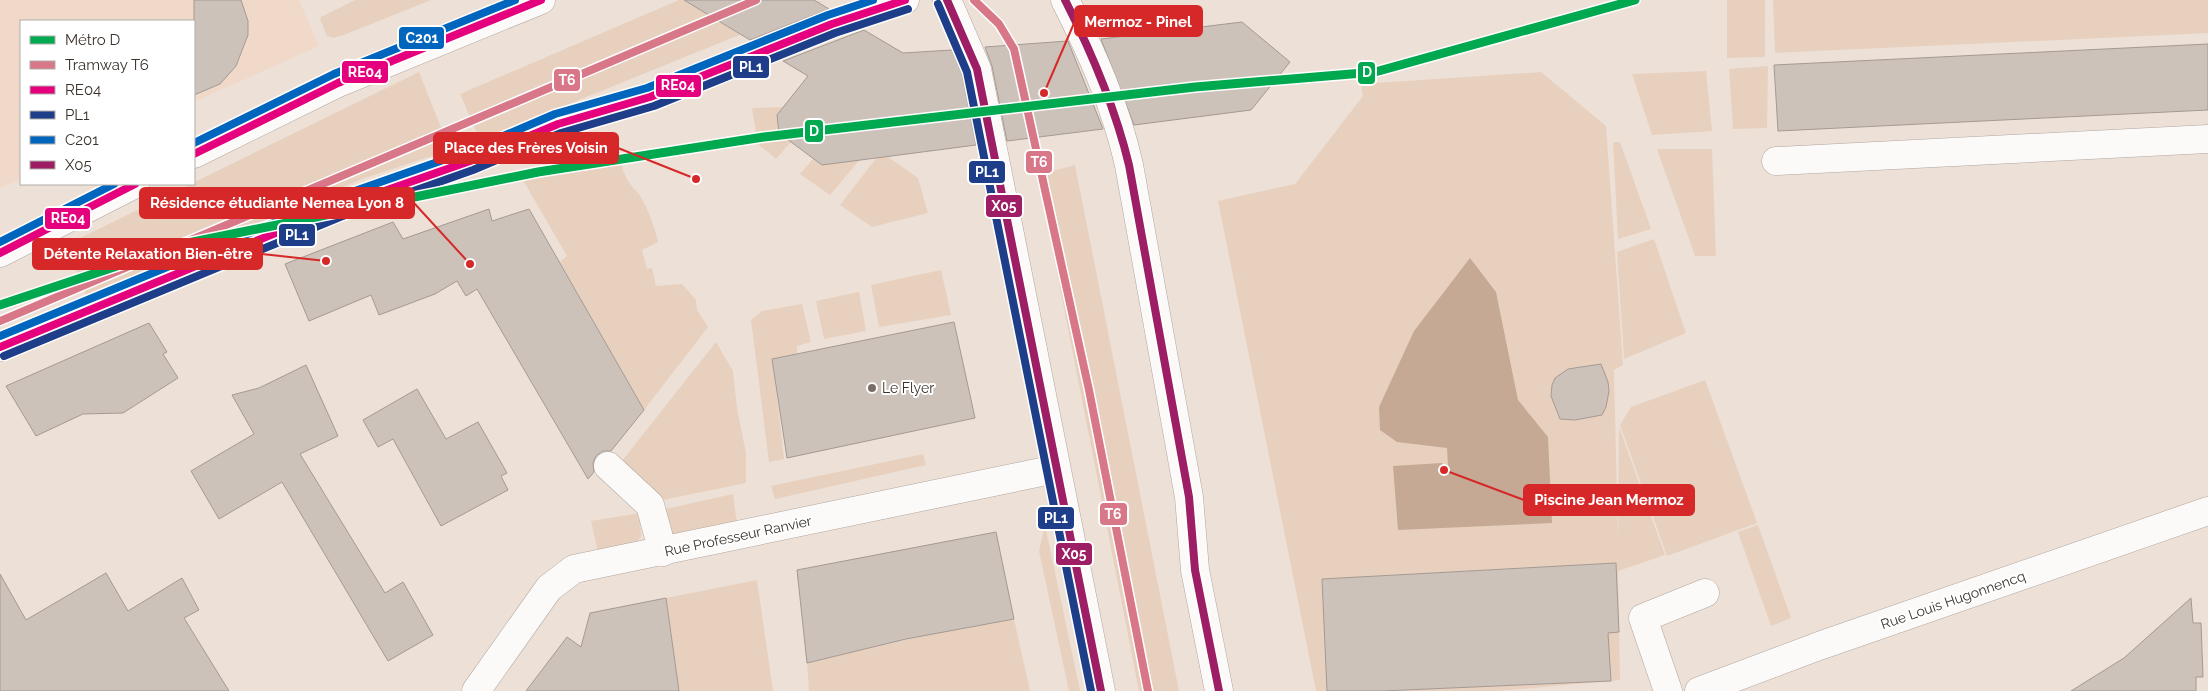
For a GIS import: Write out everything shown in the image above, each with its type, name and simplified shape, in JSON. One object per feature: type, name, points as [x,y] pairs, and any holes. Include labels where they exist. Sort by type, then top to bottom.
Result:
[{"type":"street","points":[[195,154],[338,83],[542,0]]},
{"type":"street","points":[[0,347],[336,208],[470,161],[558,124],[650,97],[832,24],[904,0]]},
{"type":"street","points":[[948,0],[977,69],[1100,691]]},
{"type":"street","points":[[1065,0],[1088,45],[1118,122],[1125,150],[1189,497],[1195,570],[1219,691]]},
{"type":"street","points":[[1776,161],[2208,139]]},
{"type":"street","points":[[0,253],[133,185]]},
{"type":"street","points":[[608,466],[650,505],[663,552]]},
{"type":"street","name":"Rue Professeur Ranvier","points":[[476,691],[548,588],[574,569],[1056,469]]},
{"type":"street","name":"Rue Louis Hugonnencq","points":[[1700,691],[1820,646],[2208,511]]},
{"type":"street","points":[[1668,691],[1644,618],[1705,593]]},
{"type":"shaded area","points":[[0,0],[299,0],[319,46],[195,102],[195,20],[20,20],[20,179],[0,188]]},
{"type":"shaded area","points":[[355,0],[431,0],[344,35],[333,38],[327,36],[320,19],[321,17]]},
{"type":"shaded area","points":[[679,0],[823,1],[480,140],[460,94]]},
{"type":"shaded area","points":[[1727,0],[1765,0],[1765,57],[1727,58]]},
{"type":"shaded area","points":[[1773,0],[2208,0],[2208,33],[1775,53]]},
{"type":"shaded area","points":[[1768,66],[1767,128],[1733,129],[1729,69]]},
{"type":"shaded area","points":[[1706,71],[1712,131],[1652,135],[1632,74]]},
{"type":"shaded area","points":[[419,72],[450,150],[362,179],[86,295],[66,245],[188,185],[195,185],[195,182]]},
{"type":"shaded area","points":[[1541,72],[1606,126],[1623,365],[1614,370],[1618,540],[1619,427],[1665,555],[1618,571],[1620,680],[1498,691],[1316,691],[1218,201],[1295,184],[1363,96],[1361,84]]},
{"type":"shaded area","points":[[784,107],[791,142],[776,159],[758,144],[752,108]]},
{"type":"shaded area","points":[[1613,142],[1620,142],[1651,229],[1618,239]]},
{"type":"shaded area","points":[[873,144],[830,195],[800,174],[814,158]]},
{"type":"shaded area","points":[[609,149],[619,159],[628,181],[642,199],[653,224],[658,242],[642,250],[647,269],[652,268],[656,286],[682,284],[696,300],[697,310],[708,327],[644,410],[560,262],[567,256],[523,180],[572,168]]},
{"type":"shaded area","points":[[1657,149],[1712,149],[1716,256],[1695,256]]},
{"type":"shaded area","points":[[881,152],[918,178],[928,213],[872,227],[840,205]]},
{"type":"shaded area","points":[[1075,165],[1179,691],[1139,691],[1038,175]]},
{"type":"shaded area","points":[[1654,239],[1686,333],[1624,359],[1617,252]]},
{"type":"shaded area","points":[[1470,258],[1496,292],[1518,400],[1548,437],[1552,523],[1398,530],[1393,466],[1442,463],[1443,466],[1448,466],[1447,448],[1397,442],[1380,430],[1379,407],[1414,331]]},
{"type":"shaded area","points":[[941,270],[951,315],[879,327],[871,285]]},
{"type":"shaded area","points":[[859,292],[866,331],[824,339],[816,301]]},
{"type":"shaded area","points":[[802,304],[811,342],[797,346],[797,355],[773,360],[784,459],[769,462],[751,320],[762,311]]},
{"type":"shaded area","points":[[716,342],[733,371],[737,409],[746,453],[746,483],[658,501],[618,466]]},
{"type":"shaded area","points":[[1705,380],[1757,523],[1667,556],[1620,425],[1631,407]]},
{"type":"shaded area","points":[[923,454],[926,465],[775,499],[771,486]]},
{"type":"shaded area","points":[[733,494],[737,524],[676,537],[667,532],[661,510]]},
{"type":"shaded area","points":[[640,513],[641,536],[634,546],[598,552],[591,521]]},
{"type":"shaded area","points":[[1045,525],[1080,691],[1069,691],[1039,551]]},
{"type":"shaded area","points":[[1758,525],[1791,618],[1771,626],[1738,532]]},
{"type":"shaded area","points":[[757,580],[773,691],[679,691],[666,598]]},
{"type":"shaded area","points":[[1014,619],[1030,691],[809,691],[807,663],[930,634]]},
{"type":"building","points":[[194,0],[241,0],[248,21],[248,35],[236,66],[220,84],[195,95],[195,20]]},
{"type":"building","points":[[684,0],[814,0],[829,9],[750,40]]},
{"type":"building","points":[[1242,22],[1290,62],[1251,110],[1134,125],[1101,39]]},
{"type":"building","points":[[864,30],[903,53],[952,50],[962,74],[976,145],[822,165],[779,133],[777,115],[808,76],[783,61]]},
{"type":"building","points":[[1068,41],[1103,129],[1007,141],[992,66],[985,47]]},
{"type":"building","points":[[2208,44],[2208,110],[1778,131],[1774,65]]},
{"type":"building","points":[[489,209],[492,221],[529,209],[644,410],[611,451],[603,451],[596,456],[593,463],[594,472],[588,479],[477,289],[466,296],[457,281],[435,294],[379,315],[371,295],[309,321],[285,264],[393,222],[403,239]]},
{"type":"building","name":"Le Flyer","points":[[954,322],[975,418],[787,458],[772,359]]},
{"type":"building","points":[[149,323],[167,352],[163,354],[178,378],[123,413],[83,414],[36,436],[6,386]]},
{"type":"building","points":[[1601,364],[1608,382],[1609,391],[1606,407],[1602,415],[1575,420],[1560,419],[1551,396],[1555,378],[1568,369]]},
{"type":"building","points":[[306,365],[338,436],[300,454],[385,593],[403,582],[433,635],[388,661],[282,482],[219,519],[191,471],[254,434],[232,395],[259,388]]},
{"type":"building","points":[[417,389],[446,439],[478,422],[507,473],[501,476],[508,490],[441,526],[393,439],[378,447],[363,420]]},
{"type":"building","points":[[996,532],[1014,619],[906,639],[807,663],[797,570]]},
{"type":"building","points":[[1616,563],[1619,632],[1608,633],[1611,681],[1382,691],[1327,691],[1322,579]]},
{"type":"building","points":[[106,573],[128,611],[182,578],[199,610],[184,618],[229,691],[0,691],[0,574],[26,620]]},
{"type":"building","points":[[666,598],[679,691],[526,691],[567,637],[581,647],[590,613]]},
{"type":"building","points":[[2191,598],[2193,623],[2201,623],[2203,677],[2196,677],[2196,691],[2071,691],[2124,658]]},
{"type":"metro line","name":"D","points":[[0,305],[183,244],[538,172],[764,137],[1195,87],[1375,72],[1635,0]]},
{"type":"tram line","name":"T6","points":[[0,321],[756,0]]},
{"type":"tram line","name":"T6","points":[[974,0],[999,24],[1014,49],[1089,390],[1148,691]]},
{"type":"transit line","name":"C201","points":[[195,143],[334,74],[515,0]]},
{"type":"transit line","name":"RE04","points":[[195,154],[338,83],[541,0]]},
{"type":"transit line","name":"C201","points":[[0,336],[332,199],[466,152],[555,114],[647,88],[828,15],[873,0]]},
{"type":"transit line","name":"RE04","points":[[0,347],[336,208],[470,161],[558,124],[650,97],[832,24],[905,0]]},
{"type":"transit line","name":"X05","points":[[947,0],[977,69],[1101,691]]},
{"type":"transit line","name":"X05","points":[[1065,0],[1102,81],[1117,122],[1129,165],[1189,497],[1195,570],[1219,691]]},
{"type":"transit line","name":"PL1","points":[[938,4],[967,72],[1091,691]]},
{"type":"transit line","name":"PL1","points":[[4,356],[340,217],[473,170],[561,133],[654,106],[835,33],[908,9]]},
{"type":"transit line","name":"C201","points":[[0,242],[112,185]]},
{"type":"transit line","name":"RE04","points":[[0,253],[133,185]]},
{"type":"place","name":"Mermoz - Pinel","points":[[1044,93]]},
{"type":"place","name":"Place des Frères Voisin","points":[[696,179]]},
{"type":"place","name":"Détente Relaxation Bien-être","points":[[326,261]]},
{"type":"place","name":"Résidence étudiante Nemea Lyon 8","points":[[470,264]]},
{"type":"place","name":"Le Flyer","points":[[872,388]]},
{"type":"place","name":"Piscine Jean Mermoz","points":[[1444,470]]}]
